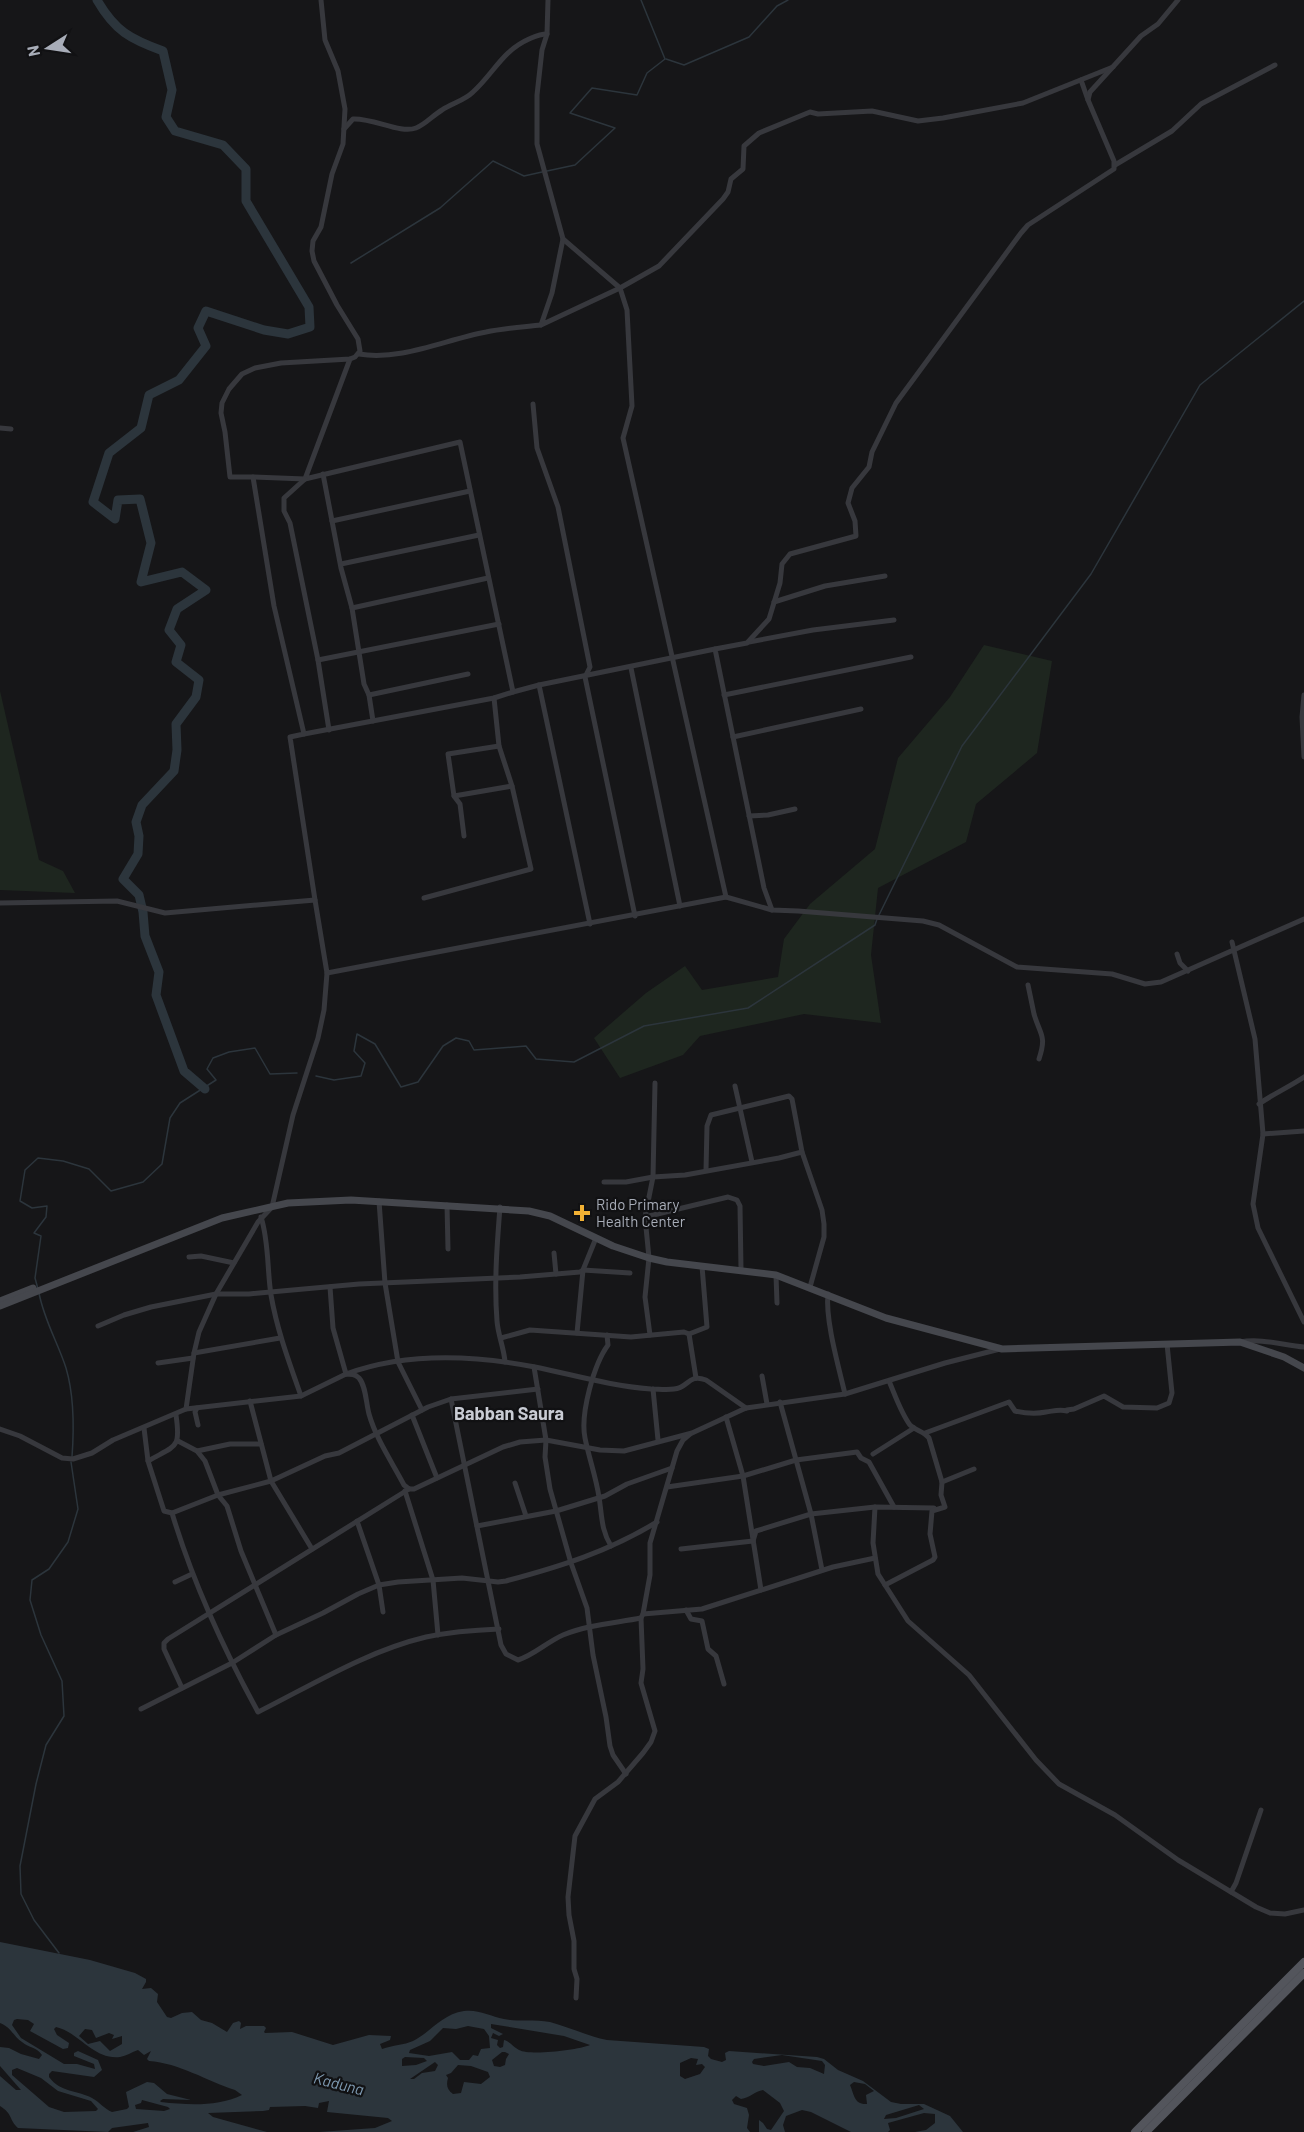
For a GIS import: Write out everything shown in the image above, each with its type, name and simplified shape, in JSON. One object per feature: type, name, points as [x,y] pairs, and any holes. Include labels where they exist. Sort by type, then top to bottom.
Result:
[{"type":"main road","points":[[0,1301],[209,1218],[250,1207],[272,1207],[320,1200],[379,1201],[529,1211],[550,1216],[628,1252],[649,1258],[776,1275],[886,1318],[1002,1349],[1240,1342],[1284,1357],[1304,1368]]},
{"type":"main road","points":[[0,1306],[27,1292]]},
{"type":"main road","points":[[1135,2132],[1304,1962]]},
{"type":"main road","points":[[1146,2132],[1304,1974]]},
{"type":"street","points":[[321,0],[325,40],[338,71],[345,101],[344,129],[343,144],[332,174],[321,227],[312,251],[314,261],[358,339],[359,354]]},
{"type":"street","points":[[541,325],[552,293],[563,239],[543,172],[536,129],[542,50],[547,34],[548,0]]},
{"type":"street","points":[[1088,100],[1090,93],[1141,36],[1158,24],[1178,0]]},
{"type":"street","points":[[344,129],[353,120],[365,119],[406,131],[417,128],[431,120],[441,110],[462,101],[472,93],[506,54],[520,43],[541,34],[547,34]]},
{"type":"street","points":[[747,643],[769,619],[780,583],[782,564],[790,554],[856,536],[855,521],[848,503],[852,488],[869,467],[872,452],[897,403],[1021,232],[1028,225],[1106,175],[1116,165],[1172,131],[1201,105],[1275,65]]},
{"type":"street","points":[[513,692],[459,442],[305,479],[230,477],[221,413],[222,403],[242,374],[255,368],[281,363],[350,358],[359,354],[375,357],[393,355],[487,332],[541,325],[620,288],[659,266],[728,192],[731,179],[743,169],[744,146],[759,134],[810,112],[818,114],[872,111],[918,121],[943,118],[1023,103],[1115,67]]},
{"type":"street","points":[[1081,80],[1116,165]]},
{"type":"street","points":[[563,239],[620,288],[627,310],[632,406],[623,438],[674,657],[726,897]]},
{"type":"street","points":[[329,730],[318,660],[290,523],[284,510],[284,498],[305,479],[350,358]]},
{"type":"street","points":[[533,404],[537,448],[558,507],[590,667],[585,676],[635,916]]},
{"type":"street","points":[[0,428],[11,429]]},
{"type":"street","points":[[323,474],[352,608],[364,684],[369,695],[373,721]]},
{"type":"street","points":[[253,477],[274,606],[304,734]]},
{"type":"street","points":[[332,521],[470,491]]},
{"type":"street","points":[[342,564],[479,535]]},
{"type":"street","points":[[774,602],[825,586],[885,576]]},
{"type":"street","points":[[352,608],[488,578]]},
{"type":"street","points":[[186,1409],[193,1356],[199,1332],[216,1294],[234,1263],[261,1217],[272,1207],[293,1115],[318,1038],[324,1010],[327,973],[290,737],[494,698],[674,657],[813,630],[894,620]]},
{"type":"street","points":[[318,660],[499,624]]},
{"type":"street","points":[[715,649],[764,888],[772,910]]},
{"type":"street","points":[[724,695],[911,657]]},
{"type":"street","points":[[631,668],[680,906]]},
{"type":"street","points":[[369,695],[468,674]]},
{"type":"street","points":[[539,686],[590,924]]},
{"type":"street","points":[[1304,695],[1302,717],[1304,757]]},
{"type":"street","points":[[424,898],[531,869],[512,786],[499,746],[494,698]]},
{"type":"street","points":[[733,737],[861,709]]},
{"type":"street","points":[[464,836],[460,804],[454,796],[448,754],[499,746]]},
{"type":"street","points":[[454,796],[512,786]]},
{"type":"street","points":[[749,816],[768,815],[795,809]]},
{"type":"street","points":[[327,973],[726,897],[772,910],[798,910],[931,923],[939,925],[1017,967],[1112,974],[1145,984],[1161,982],[1188,971],[1304,919]]},
{"type":"street","points":[[0,903],[117,901],[165,913],[315,900]]},
{"type":"street","points":[[1232,942],[1255,1039],[1263,1134],[1253,1204],[1258,1228],[1304,1322]]},
{"type":"street","points":[[1177,954],[1180,963],[1188,971]]},
{"type":"street","points":[[1028,985],[1035,1016],[1043,1037],[1044,1044],[1040,1059]]},
{"type":"street","points":[[1259,1104],[1304,1077]]},
{"type":"street","points":[[650,1335],[645,1297],[649,1258],[645,1217],[653,1177],[655,1083]]},
{"type":"street","points":[[735,1086],[752,1162]]},
{"type":"street","points":[[706,1170],[707,1126],[711,1115],[789,1096],[792,1099],[796,1110],[802,1152],[822,1210],[824,1224],[824,1237],[810,1287]]},
{"type":"street","points":[[1263,1134],[1304,1131]]},
{"type":"street","points":[[604,1182],[626,1182],[685,1175],[802,1152]]},
{"type":"street","points":[[645,1217],[728,1197],[737,1200],[740,1206],[741,1269]]},
{"type":"street","points":[[379,1201],[385,1283],[398,1362],[422,1410]]},
{"type":"street","points":[[447,1205],[448,1249]]},
{"type":"street","points":[[500,1208],[496,1277],[497,1321],[505,1362]]},
{"type":"street","points":[[261,1217],[280,1338],[301,1396]]},
{"type":"street","points":[[577,1333],[583,1270],[596,1238]]},
{"type":"street","points":[[554,1253],[556,1274]]},
{"type":"street","points":[[189,1257],[201,1256],[234,1263]]},
{"type":"street","points":[[501,1338],[530,1330],[631,1336],[684,1332],[689,1334],[707,1327],[702,1266]]},
{"type":"street","points":[[98,1326],[151,1307],[216,1294],[556,1274],[583,1270],[630,1273]]},
{"type":"street","points":[[776,1275],[777,1303]]},
{"type":"street","points":[[330,1287],[333,1328],[346,1374]]},
{"type":"street","points":[[828,1294],[826,1305],[845,1394]]},
{"type":"street","points":[[689,1334],[696,1378]]},
{"type":"street","points":[[607,1335],[608,1345],[601,1355],[592,1380],[585,1411],[585,1437],[599,1497],[605,1536],[611,1546]]},
{"type":"street","points":[[158,1363],[280,1338]]},
{"type":"street","points":[[1240,1342],[1259,1341],[1304,1347]]},
{"type":"street","points":[[925,1433],[1009,1402],[1015,1411],[1043,1413],[1060,1409],[1067,1411],[1104,1396],[1123,1407],[1157,1408],[1169,1403],[1172,1393],[1167,1344]]},
{"type":"street","points":[[182,1688],[164,1649],[164,1643],[407,1490],[503,1447],[520,1442],[546,1440],[589,1448],[624,1450],[658,1440],[681,1438],[746,1408],[845,1394],[945,1363],[1002,1349]]},
{"type":"street","points":[[0,1429],[20,1436],[62,1458],[73,1459],[92,1453],[113,1440],[186,1409],[301,1396],[365,1367],[442,1357],[471,1357],[505,1362],[592,1380],[652,1389],[674,1389],[696,1378],[706,1380],[746,1408]]},
{"type":"street","points":[[534,1367],[546,1440],[547,1475],[571,1563],[582,1588],[610,1746],[613,1755],[626,1774]]},
{"type":"street","points":[[346,1374],[358,1377],[362,1384],[370,1417],[407,1490],[434,1580],[438,1635]]},
{"type":"street","points":[[762,1376],[767,1404]]},
{"type":"street","points":[[889,1381],[908,1422],[929,1438],[942,1482],[941,1495],[945,1507]]},
{"type":"street","points":[[144,1428],[148,1461],[164,1511],[172,1513],[218,1495],[271,1481],[325,1456],[339,1453],[422,1410],[451,1399],[538,1389]]},
{"type":"street","points":[[652,1389],[658,1440]]},
{"type":"street","points":[[451,1399],[501,1645],[506,1654],[518,1660],[562,1636],[590,1627],[642,1616],[702,1609],[822,1570],[875,1558]]},
{"type":"street","points":[[250,1401],[271,1481],[312,1549]]},
{"type":"street","points":[[780,1402],[811,1514],[822,1570]]},
{"type":"street","points":[[197,1408],[195,1412],[198,1425]]},
{"type":"street","points":[[148,1461],[175,1446],[179,1436],[176,1415]]},
{"type":"street","points":[[412,1415],[437,1478]]},
{"type":"street","points":[[726,1417],[743,1476],[761,1590]]},
{"type":"street","points":[[873,1454],[914,1428]]},
{"type":"street","points":[[576,1998],[577,1979],[574,1969],[573,1932],[568,1915],[575,1836],[595,1799],[626,1774],[651,1742],[655,1731],[641,1683],[642,1616],[650,1575],[649,1550],[681,1438]]},
{"type":"street","points":[[178,1441],[196,1451],[205,1461],[218,1495],[227,1506],[241,1551],[276,1635]]},
{"type":"street","points":[[196,1451],[230,1444],[261,1444]]},
{"type":"street","points":[[667,1487],[743,1476],[796,1460],[857,1452],[861,1458],[869,1462],[894,1507]]},
{"type":"street","points":[[477,1526],[556,1511],[599,1497],[672,1468]]},
{"type":"street","points":[[942,1482],[974,1468]]},
{"type":"street","points":[[515,1483],[526,1516]]},
{"type":"street","points":[[753,1541],[756,1531],[811,1514],[875,1507],[945,1507]]},
{"type":"street","points":[[875,1507],[873,1543],[879,1574],[908,1621],[969,1675],[1036,1760],[1059,1784],[1115,1815],[1178,1860],[1270,1913],[1285,1914],[1304,1910]]},
{"type":"street","points":[[885,1585],[933,1560],[935,1557],[930,1534],[932,1511],[945,1507]]},
{"type":"street","points":[[172,1513],[192,1574],[232,1664],[258,1712],[372,1655],[438,1635],[469,1630],[499,1629]]},
{"type":"street","points":[[357,1521],[379,1585],[383,1612]]},
{"type":"street","points":[[141,1709],[232,1664],[276,1635],[379,1585],[462,1578],[506,1581],[571,1563],[611,1546],[657,1522]]},
{"type":"street","points":[[681,1549],[753,1541]]},
{"type":"street","points":[[175,1582],[192,1574]]},
{"type":"street","points":[[686,1610],[691,1619],[702,1621],[708,1649],[716,1656],[724,1684]]},
{"type":"street","points":[[1231,1892],[1261,1810]]},
{"type":"shaded area","points":[[984,645],[1052,661],[1037,753],[976,804],[966,842],[878,888],[871,955],[881,1023],[804,1014],[700,1036],[683,1055],[620,1078],[594,1038],[646,993],[685,966],[702,990],[778,977],[784,939],[810,904],[875,849],[898,758],[950,697]]},
{"type":"shaded area","points":[[0,691],[39,860],[63,871],[75,893],[0,890]]},
{"type":"water","name":"Kaduna","points":[[0,1942],[90,1960],[135,1973],[146,1979],[142,1989],[151,1988],[158,1994],[157,2002],[167,2017],[192,2012],[201,2020],[212,2023],[227,2032],[233,2023],[239,2021],[240,2029],[246,2026],[264,2026],[265,2033],[292,2032],[333,2045],[369,2035],[391,2036],[390,2040],[380,2044],[382,2049],[413,2041],[443,2019],[456,2013],[469,2011],[510,2020],[550,2022],[607,2040],[704,2047],[709,2049],[708,2056],[711,2059],[722,2062],[726,2060],[725,2053],[729,2051],[817,2057],[824,2059],[838,2070],[863,2081],[891,2102],[924,2104],[950,2116],[963,2132],[915,2132],[926,2130],[935,2123],[935,2114],[924,2113],[888,2123],[890,2130],[888,2132],[851,2132],[811,2112],[802,2110],[786,2116],[783,2125],[785,2132],[759,2132],[759,2120],[771,2130],[784,2111],[780,2103],[763,2090],[741,2099],[736,2096],[732,2100],[734,2104],[747,2108],[749,2115],[747,2128],[750,2132],[319,2132],[375,2128],[392,2121],[388,2118],[327,2112],[329,2101],[319,2103],[318,2108],[270,2107],[269,2110],[263,2111],[208,2113],[213,2117],[267,2132],[133,2132],[149,2127],[148,2123],[112,2128],[108,2132],[18,2128],[0,2106],[0,2076],[16,2090],[21,2090],[0,2066],[0,2047],[39,2059],[42,2055],[0,2023]],"holes":[[[17,2019],[28,2020],[34,2024],[30,2031],[63,2049],[68,2048],[69,2043],[57,2035],[54,2029],[56,2027],[110,2057],[120,2057],[138,2050],[144,2055],[151,2051],[147,2059],[149,2061],[182,2069],[235,2090],[242,2095],[213,2103],[161,2102],[163,2099],[191,2100],[167,2094],[154,2083],[147,2082],[126,2092],[129,2107],[127,2109],[112,2112],[86,2095],[64,2089],[49,2077],[52,2071],[94,2077],[102,2070],[98,2060],[78,2051],[74,2053],[74,2056],[94,2064],[95,2069],[77,2064],[64,2064],[21,2038],[12,2025]],[[491,2024],[564,2036],[590,2045],[554,2052],[525,2052],[504,2040],[503,2047],[500,2048],[497,2045],[498,2040],[491,2038],[493,2033],[499,2036],[503,2034],[491,2028]],[[468,2026],[484,2029],[489,2036],[490,2048],[481,2049],[478,2056],[473,2055],[469,2060],[460,2060],[452,2052],[429,2056],[409,2053],[410,2050],[430,2041],[443,2028],[456,2029]],[[85,2029],[92,2030],[96,2038],[109,2033],[114,2035],[112,2039],[122,2036],[122,2044],[110,2051],[100,2041],[88,2044],[79,2036]],[[505,2052],[509,2054],[505,2065],[494,2066],[492,2060]],[[782,2055],[822,2061],[825,2065],[824,2074],[810,2068],[797,2067],[789,2062],[764,2066],[753,2064],[754,2059]],[[405,2057],[424,2058],[427,2061],[402,2066],[402,2059]],[[691,2058],[698,2059],[696,2065],[702,2064],[705,2067],[700,2074],[685,2079],[680,2076],[680,2063]],[[435,2062],[438,2065],[435,2071],[422,2073],[410,2079]],[[458,2065],[471,2066],[488,2072],[490,2077],[481,2084],[464,2082],[461,2093],[453,2094],[449,2091],[446,2075]],[[17,2068],[41,2078],[58,2091],[91,2101],[98,2109],[96,2111],[64,2112],[49,2107],[12,2075],[12,2070]],[[854,2082],[865,2084],[874,2091],[866,2095],[867,2104],[859,2103],[850,2085]],[[142,2100],[170,2109],[164,2111],[136,2109],[135,2105],[141,2103]],[[919,2105],[924,2109],[896,2118],[884,2119],[886,2115]]]},
{"type":"waterway","points":[[97,0],[110,19],[124,33],[163,51],[172,90],[166,117],[175,131],[223,145],[246,169],[246,201],[309,307],[310,327],[288,334],[264,330],[206,311],[198,328],[206,346],[179,380],[149,395],[141,428],[109,453],[93,502],[115,519],[118,500],[140,499],[151,543],[141,582],[182,572],[206,590],[177,609],[169,630],[181,645],[176,662],[199,680],[196,697],[176,724],[177,750],[174,771],[142,805],[136,822],[139,836],[138,854],[123,879],[139,895],[145,936],[159,972],[156,995],[184,1071],[205,1089]]},
{"type":"waterway","points":[[547,171],[575,165],[615,128],[570,113],[592,88],[637,95],[647,73],[665,59],[641,0]]},
{"type":"waterway","points":[[666,59],[684,65],[749,37],[777,6],[788,0]]},
{"type":"waterway","points":[[351,263],[440,208],[493,161],[524,176],[542,172]]},
{"type":"waterway","points":[[879,915],[962,746],[1091,574],[1200,385],[1304,301]]},
{"type":"waterway","points":[[316,1076],[334,1080],[361,1076],[365,1063],[354,1051],[357,1034],[375,1044],[401,1087],[418,1082],[443,1046],[456,1038],[469,1041],[474,1050],[526,1046],[536,1059],[574,1062],[644,1026],[748,1008],[875,925],[877,919]]},
{"type":"waterway","points":[[38,1289],[35,1278],[41,1236],[34,1233],[46,1217],[47,1206],[32,1208],[20,1201],[25,1170],[38,1158],[63,1161],[89,1169],[111,1191],[143,1182],[162,1164],[170,1118],[180,1103],[216,1080],[207,1069],[213,1058],[229,1052],[255,1048],[270,1074],[297,1073]]},
{"type":"waterway","points":[[39,1293],[44,1313],[69,1378],[73,1412],[72,1457]]},
{"type":"waterway","points":[[59,1953],[34,1920],[21,1894],[20,1866],[46,1745],[64,1716],[62,1681],[41,1635],[30,1600],[32,1580],[49,1569],[68,1542],[78,1509],[71,1462]]},
{"type":"place","name":"Rido Primary Health Center","points":[[582,1213]]},
{"type":"district","name":"Babban Saura","points":[[509,1413]]}]
